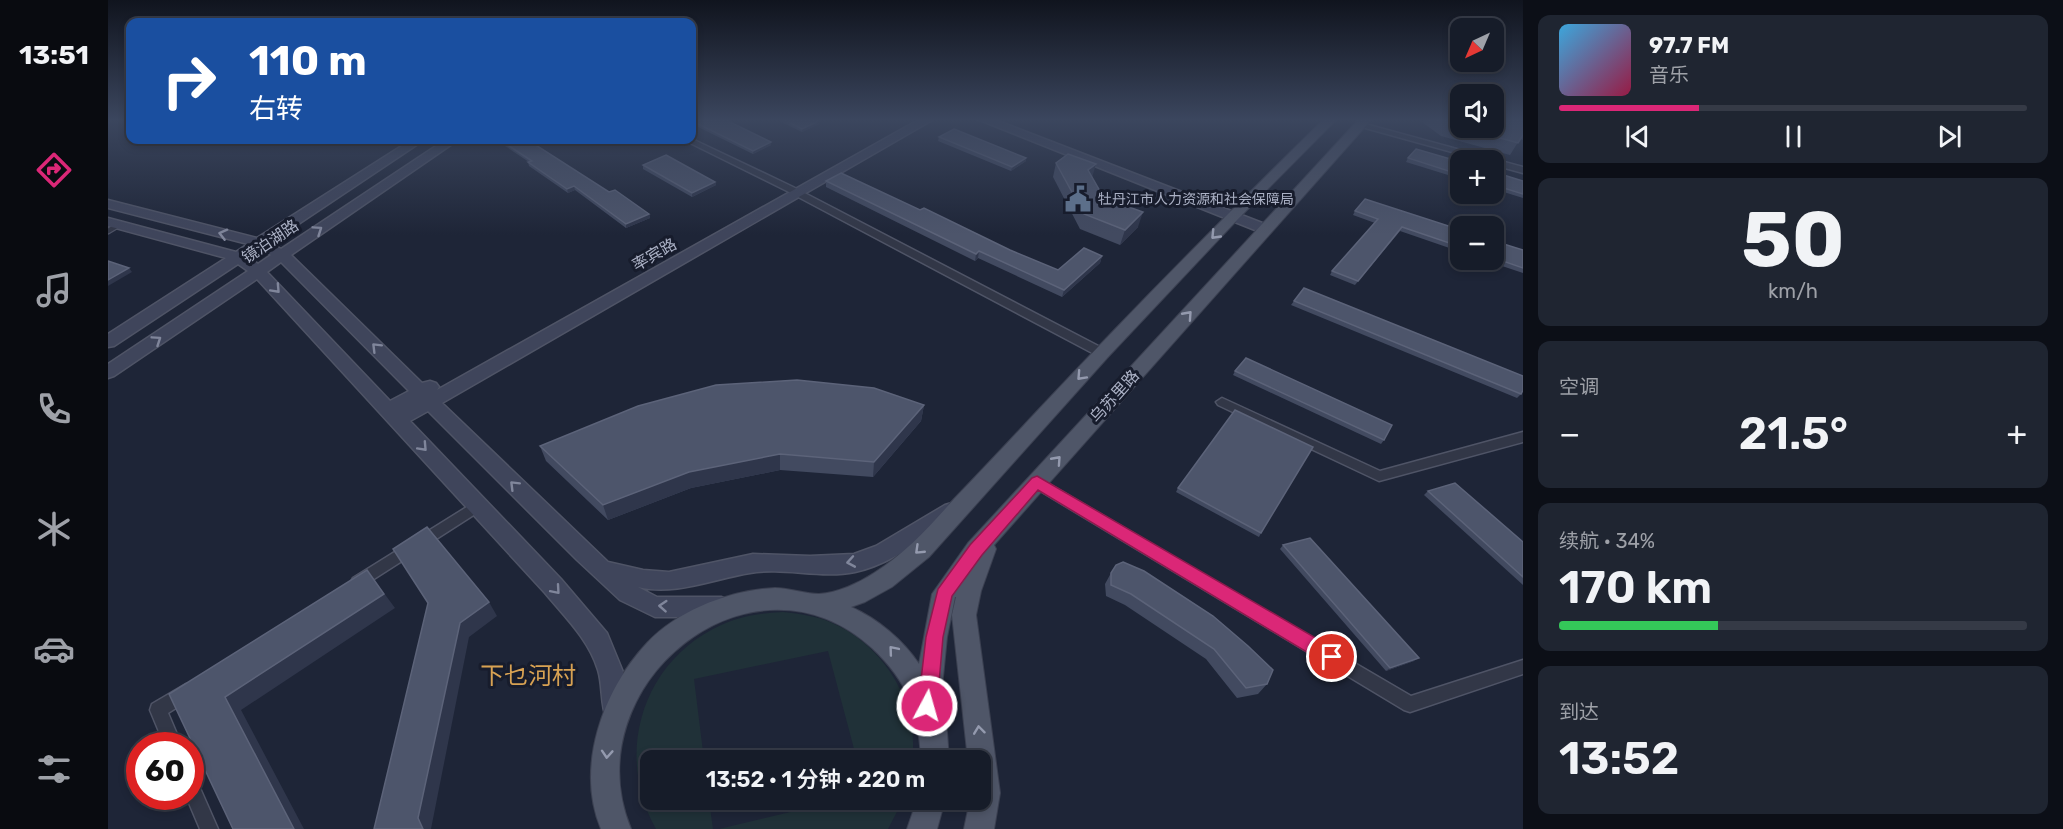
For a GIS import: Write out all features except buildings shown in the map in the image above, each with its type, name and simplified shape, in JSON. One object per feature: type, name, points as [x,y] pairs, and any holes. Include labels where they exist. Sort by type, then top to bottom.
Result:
[{"type":"main road","name":"镜泊湖路","points":[[108,342],[391,158]]},
{"type":"main road","name":"镜泊湖路","points":[[108,372],[426,158]]},
{"type":"main road","name":"率宾路","points":[[793,191],[849,158]]},
{"type":"main road","name":"率宾路","points":[[394,415],[855,158]]},
{"type":"main road","points":[[1082,158],[1265,229]]},
{"type":"main road","points":[[821,604],[856,594],[884,580],[921,550],[1102,353],[1291,158]]},
{"type":"main road","name":"乌苏里路","points":[[927,706],[935,637],[944,594],[991,533],[1331,158]]},
{"type":"main road","points":[[108,204],[259,243],[282,255],[628,593],[655,607],[721,607],[765,599],[788,598],[821,604],[855,618],[885,640],[910,670],[927,706],[936,750]]},
{"type":"main road","points":[[111,226],[238,257],[258,271],[553,586],[599,641],[611,672],[616,712]]},
{"type":"main road","points":[[602,569],[643,579],[669,581],[753,563],[810,565],[854,563],[883,552],[959,507]]},
{"type":"main road","points":[[979,829],[986,793],[964,615],[969,591],[991,533]]},
{"type":"main road","points":[[613,828],[606,786],[607,748],[616,712],[634,676],[659,646],[688,623],[721,607]]},
{"type":"main road","points":[[922,829],[928,810]]},
{"type":"street","points":[[724,158],[793,191],[1102,353]]},
{"type":"street","points":[[1504,165],[1523,170]]},
{"type":"street","points":[[1222,402],[1379,476],[1523,437]]},
{"type":"street","points":[[1037,482],[1410,704],[1523,667]]},
{"type":"street","points":[[348,588],[478,505]]},
{"type":"street","points":[[168,732],[158,710],[198,684]]},
{"type":"street","points":[[201,810],[209,829]]},
{"type":"shaded area","points":[[783,612],[814,617],[851,633],[868,646],[882,661],[904,698],[910,718],[912,750],[854,750],[828,651],[694,679],[703,750],[640,750],[640,783],[637,745],[642,717],[652,691],[667,667],[688,646],[713,629],[730,621],[765,613]]},
{"type":"shaded area","points":[[648,810],[710,810],[713,829],[656,829]]},
{"type":"shaded area","points":[[799,810],[898,810],[888,829],[719,829]]},
{"type":"place","name":"牡丹江市人力资源和社会保障局","points":[[1078,199]]},
{"type":"district","name":"下乜河村","points":[[528,676]]},
{"type":"route","points":[[927,706],[935,637],[944,594],[976,550],[1037,482],[1332,657]]}]
